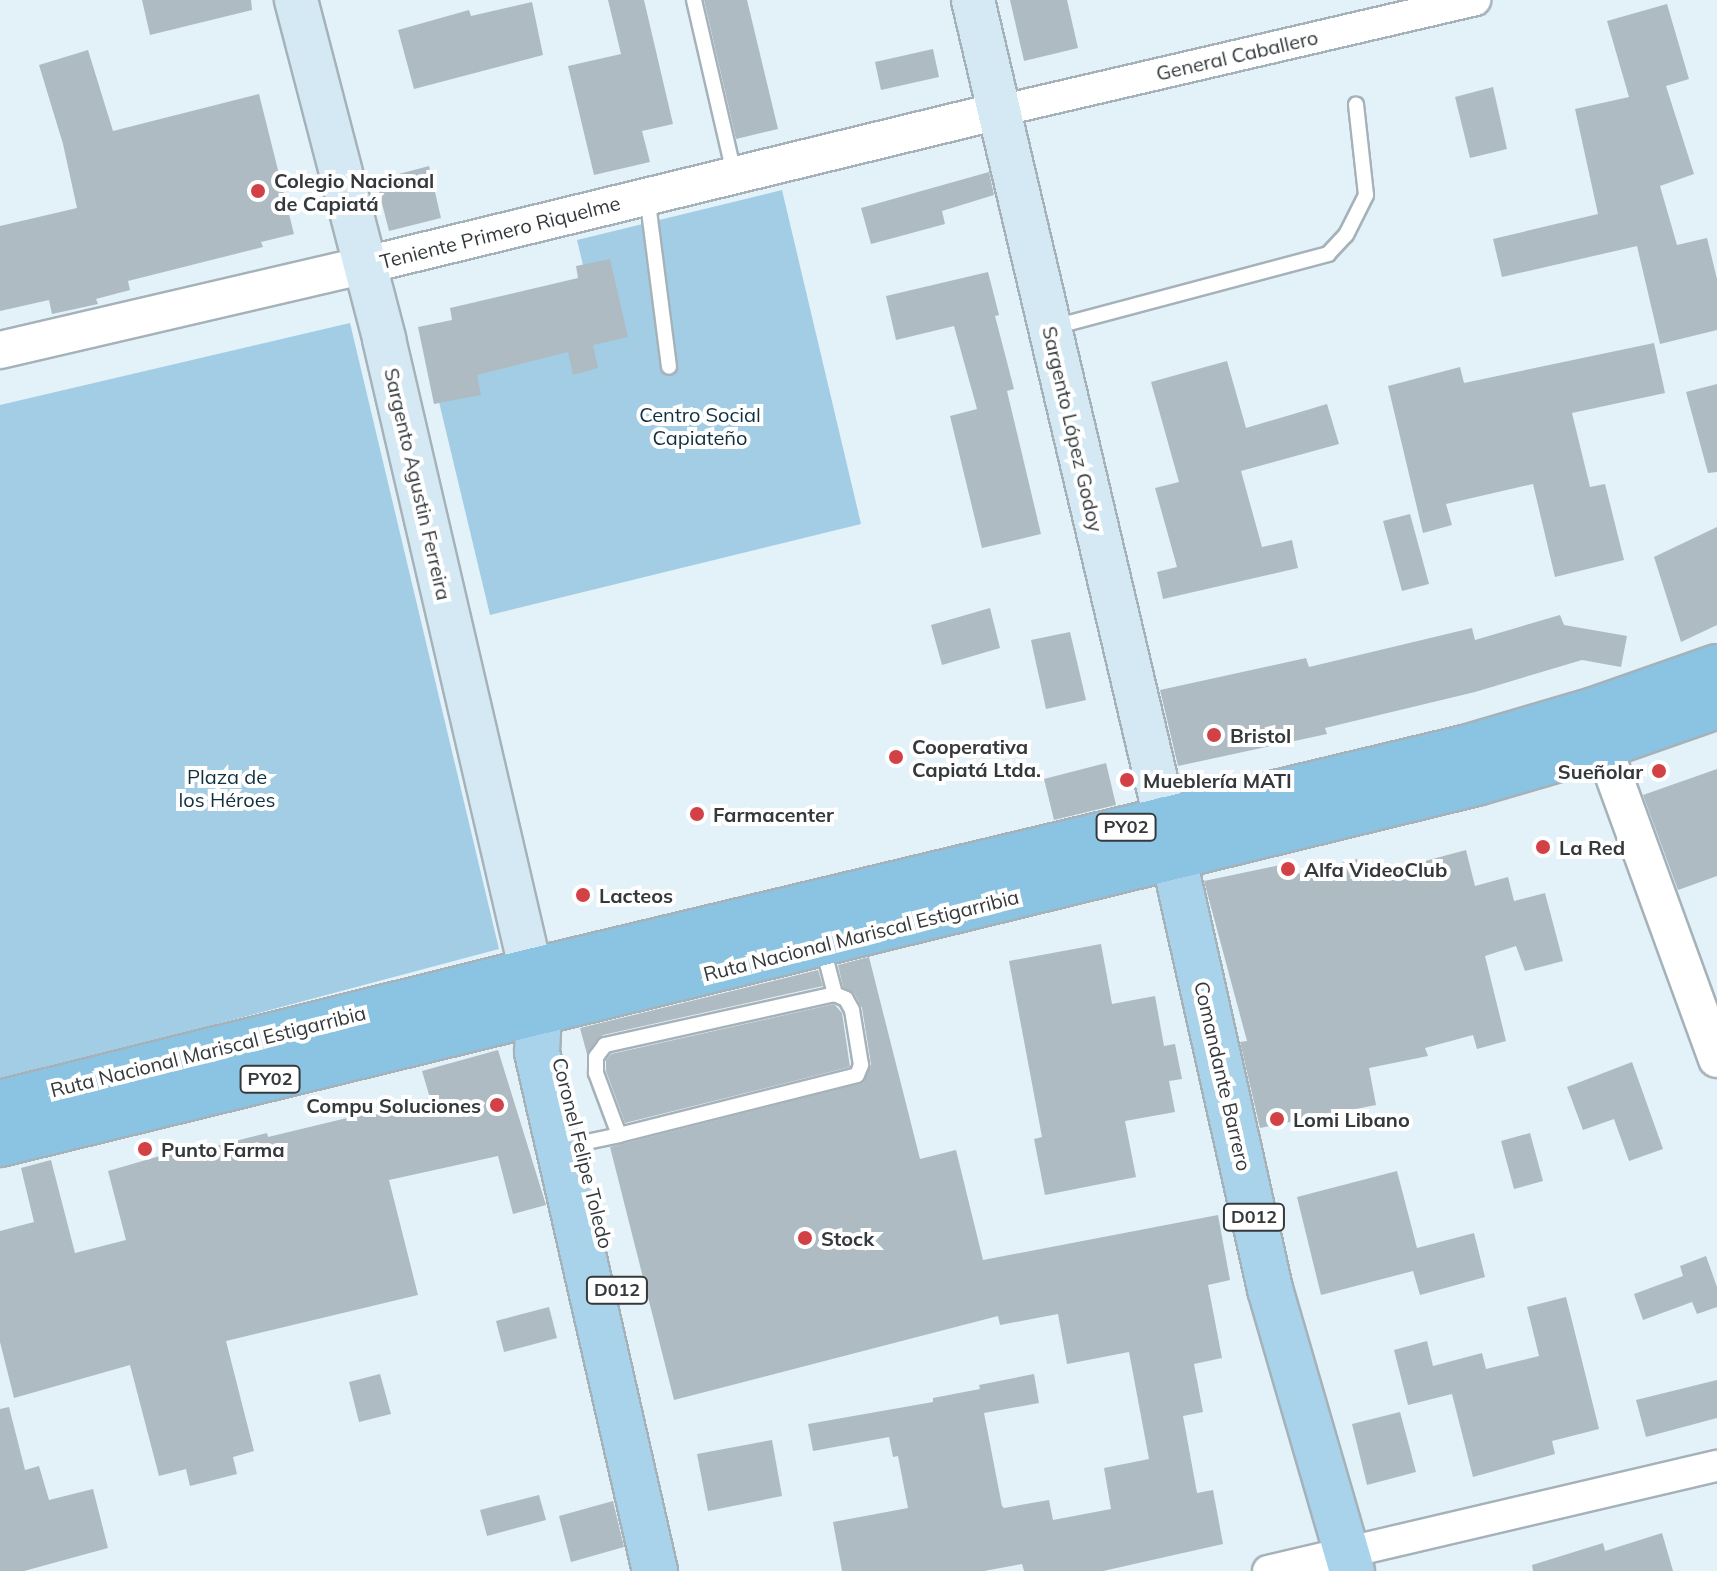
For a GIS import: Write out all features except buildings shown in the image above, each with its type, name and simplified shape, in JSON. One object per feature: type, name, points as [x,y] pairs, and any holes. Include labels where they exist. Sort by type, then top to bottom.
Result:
[{"type":"highway","name":"Ruta Nacional Mariscal Estigarribia","points":[[0,1144],[823,944],[1594,710],[1717,667]]},
{"type":"highway","name":"Ruta Nacional Mariscal Estigarribia","points":[[0,1103],[531,971],[1169,838],[1476,783],[1603,746],[1717,706]]},
{"type":"main road","name":"Sargento Agustin Ferreira","points":[[296,0],[362,266],[384,339],[531,971]]},
{"type":"main road","name":"Sargento López Godoy","points":[[973,0],[1169,838]]},
{"type":"main road","name":"Comandante Barrero","points":[[1169,838],[1270,1289],[1349,1562]]},
{"type":"main road","points":[[531,971],[539,1014]]},
{"type":"main road","name":"Coronel Felipe Toledo","points":[[539,1014],[600,1139],[684,1571]]},
{"type":"main road","name":"Coronel Felipe Toledo","points":[[539,1014],[537,1052],[655,1571]]},
{"type":"street","name":"General Caballero","points":[[999,111],[1475,0]]},
{"type":"street","name":"Teniente Primero Riquelme","points":[[0,350],[362,266],[999,111]]},
{"type":"street","points":[[1603,746],[1717,1059]]},
{"type":"street","points":[[1268,1571],[1349,1562],[1717,1466]]},
{"type":"lane","points":[[694,0],[734,174]]},
{"type":"lane","points":[[1050,328],[1328,254],[1346,235],[1366,195],[1356,105]]},
{"type":"lane","points":[[647,195],[669,367]]},
{"type":"lane","points":[[823,944],[835,994]]},
{"type":"lane","points":[[835,994],[846,999],[852,1010],[861,1065],[857,1075],[600,1139],[596,1057],[605,1045],[835,994]]},
{"type":"green space","name":"Centro Social Capiateño","points":[[782,190],[861,524],[490,615],[434,381],[601,340],[577,240]]},
{"type":"green space","name":"Plaza de los Héroes","points":[[350,323],[499,949],[0,1082],[0,405]]},
{"type":"place","name":"Colegio Nacional de Capiatá","points":[[258,191]]},
{"type":"place","name":"Bristol","points":[[1214,735]]},
{"type":"place","name":"Cooperativa Capiatá Ltda.","points":[[896,757]]},
{"type":"place","name":"Sueñolar","points":[[1659,771]]},
{"type":"place","name":"Mueblería MATI","points":[[1127,780]]},
{"type":"place","name":"Farmacenter","points":[[697,814]]},
{"type":"place","name":"La Red","points":[[1543,847]]},
{"type":"place","name":"Alfa VideoClub","points":[[1288,869]]},
{"type":"place","name":"Lacteos","points":[[583,895]]},
{"type":"place","name":"Compu Soluciones","points":[[497,1105]]},
{"type":"place","name":"Lomi Libano","points":[[1277,1119]]},
{"type":"place","name":"Punto Farma","points":[[145,1149]]},
{"type":"place","name":"Stock","points":[[805,1238]]}]
